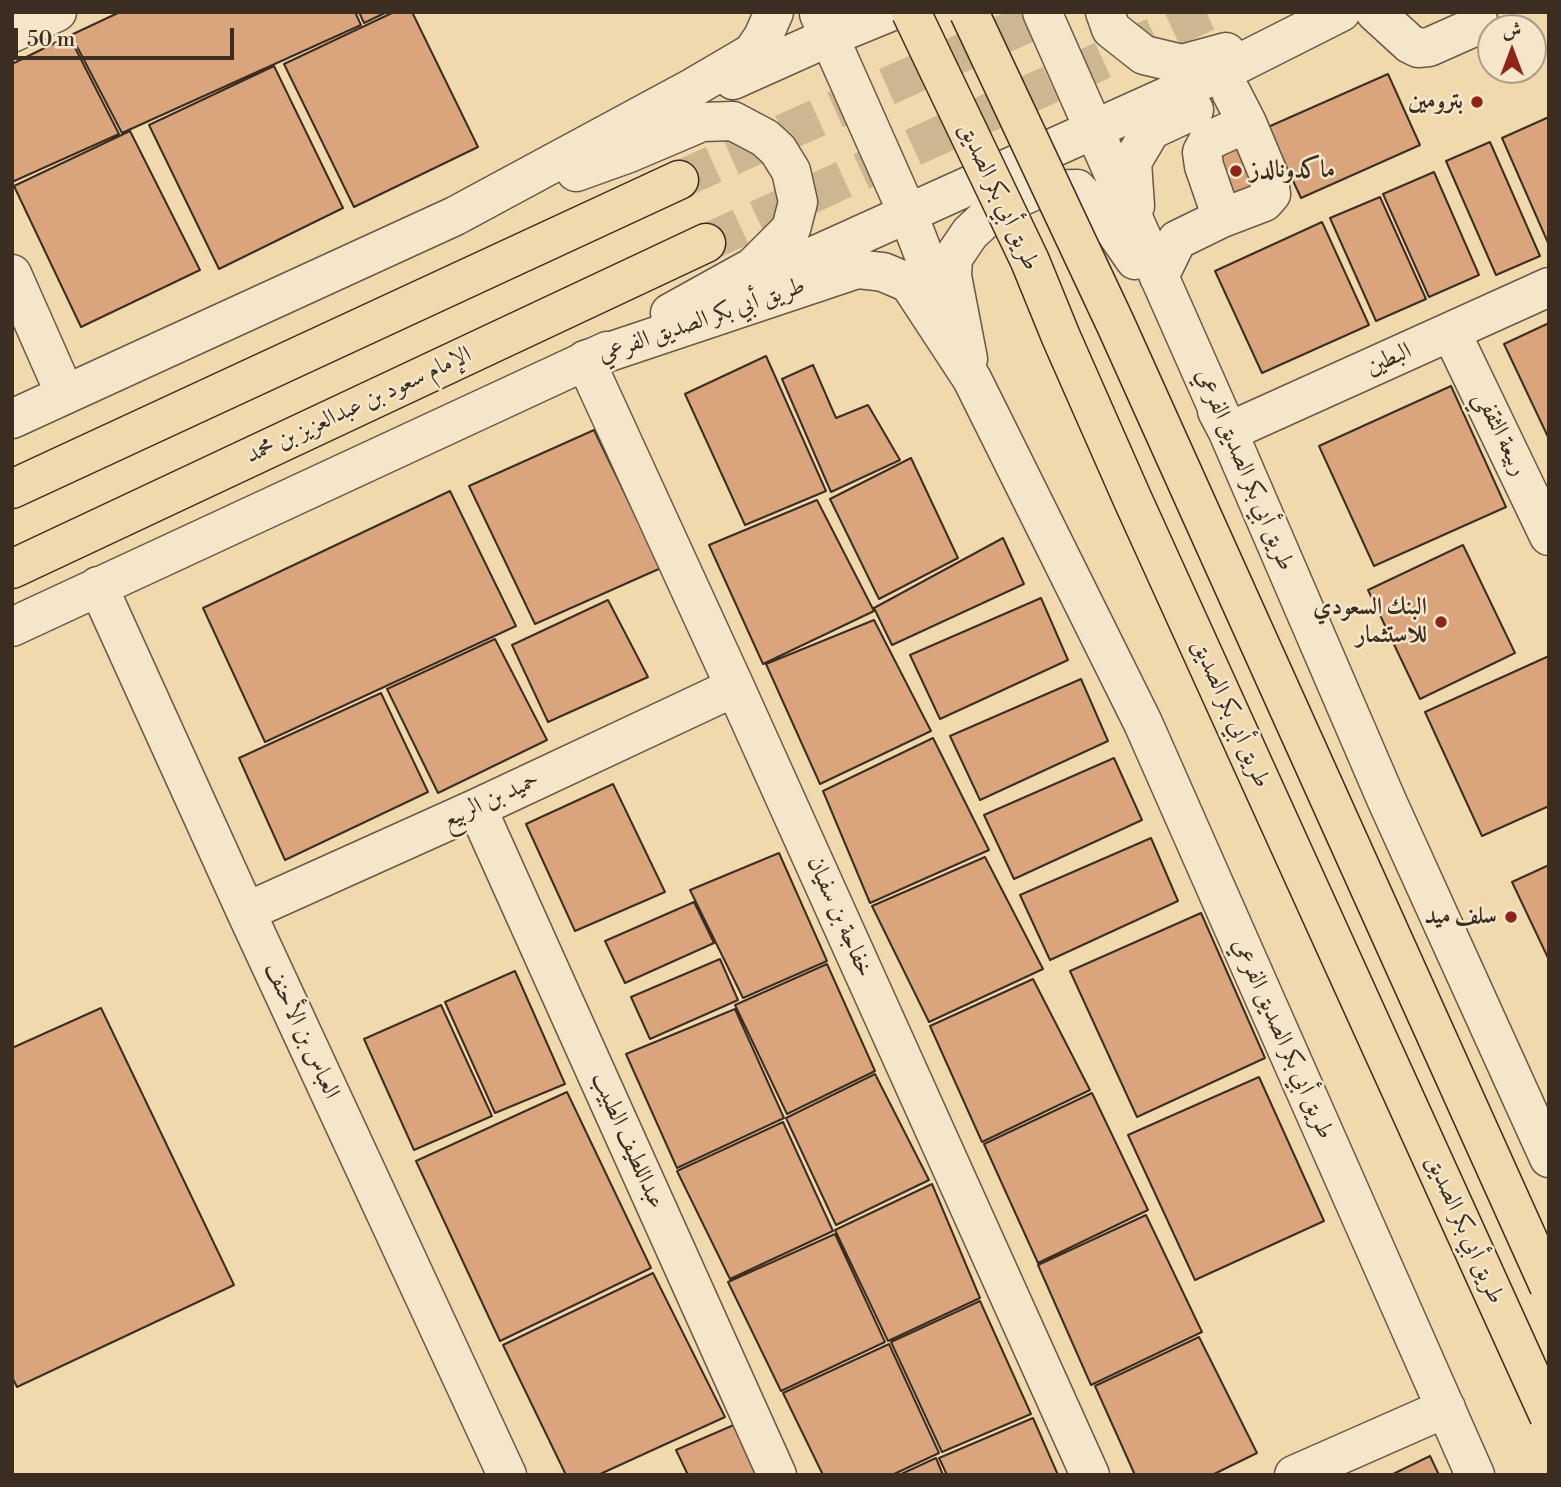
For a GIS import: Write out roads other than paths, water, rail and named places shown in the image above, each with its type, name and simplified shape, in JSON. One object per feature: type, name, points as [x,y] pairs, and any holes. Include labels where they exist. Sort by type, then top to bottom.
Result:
[{"type":"main road","name":"طريق أبي بكر الصديق","points":[[911,12],[1030,261],[1138,511],[1549,1416]]},
{"type":"main road","points":[[969,12],[1116,325],[1549,1286]]},
{"type":"main road","points":[[12,489],[679,180]]},
{"type":"main road","name":"الإمام سعود بن عبدالعزيز بن محمد","points":[[12,569],[706,243]]},
{"type":"street","points":[[12,33],[57,12]]},
{"type":"street","points":[[454,216],[752,53],[763,37],[774,12]]},
{"type":"street","points":[[12,419],[454,216],[747,74],[824,24],[890,12]]},
{"type":"street","name":"طريق أبي بكر الصديق الفرعي","points":[[1042,12],[1228,432],[1387,801],[1549,1158]]},
{"type":"street","points":[[1105,12],[1111,29],[1144,55],[1182,65],[1224,53],[1333,12]]},
{"type":"street","points":[[12,627],[585,360],[1232,67],[1341,12]]},
{"type":"street","points":[[1222,218],[1204,166],[1202,152],[1208,141],[1239,108],[1347,12]]},
{"type":"street","points":[[1375,12],[1418,48],[1429,47],[1474,27],[1478,21],[1477,12]]},
{"type":"street","name":"طريق أبي بكر الصديق الفرعي","points":[[824,24],[908,214],[972,379],[1143,723],[1475,1475]]},
{"type":"street","points":[[1159,277],[1177,240],[1222,218],[1265,202],[1271,194],[1268,173],[1239,108]]},
{"type":"street","points":[[1159,277],[1141,236],[1134,200],[1132,162],[1152,130],[1239,108]]},
{"type":"street","points":[[454,216],[629,153],[702,122],[733,121],[765,138],[778,150],[791,171],[798,202],[790,229],[753,267],[585,360]]},
{"type":"street","points":[[972,379],[952,276],[953,258],[970,233],[999,206],[1036,190],[1077,189],[1110,224],[1146,278],[1228,432]]},
{"type":"street","name":"طريق أبي بكر الصديق الفرعي","points":[[585,360],[857,269],[883,272],[909,283],[972,379]]},
{"type":"street","points":[[12,274],[65,394]]},
{"type":"street","name":"البطين","points":[[1228,432],[1549,287]]},
{"type":"street","name":"ربيعة الثقفي","points":[[1451,332],[1549,536]]},
{"type":"street","name":"خفاجة بن سفيان","points":[[585,360],[1090,1475]]},
{"type":"street","name":"العباس بن الأحنف","points":[[98,586],[507,1475]]},
{"type":"street","name":"حميد بن الربيع","points":[[246,912],[735,687]]},
{"type":"street","name":"عبداللطيف الطبيب","points":[[477,808],[777,1475]]},
{"type":"street","points":[[1294,1475],[1446,1408]]},
{"type":"tunnel","points":[[679,180],[1053,12]]},
{"type":"tunnel","points":[[706,243],[1207,12]]},
{"type":"place","name":"بترومين","points":[[1477,102]]},
{"type":"place","name":"ماكدونالدز","points":[[1236,171]]},
{"type":"place","name":"البنك السعودي للاستثمار","points":[[1441,622]]},
{"type":"place","name":"سلف ميد","points":[[1511,917]]}]
